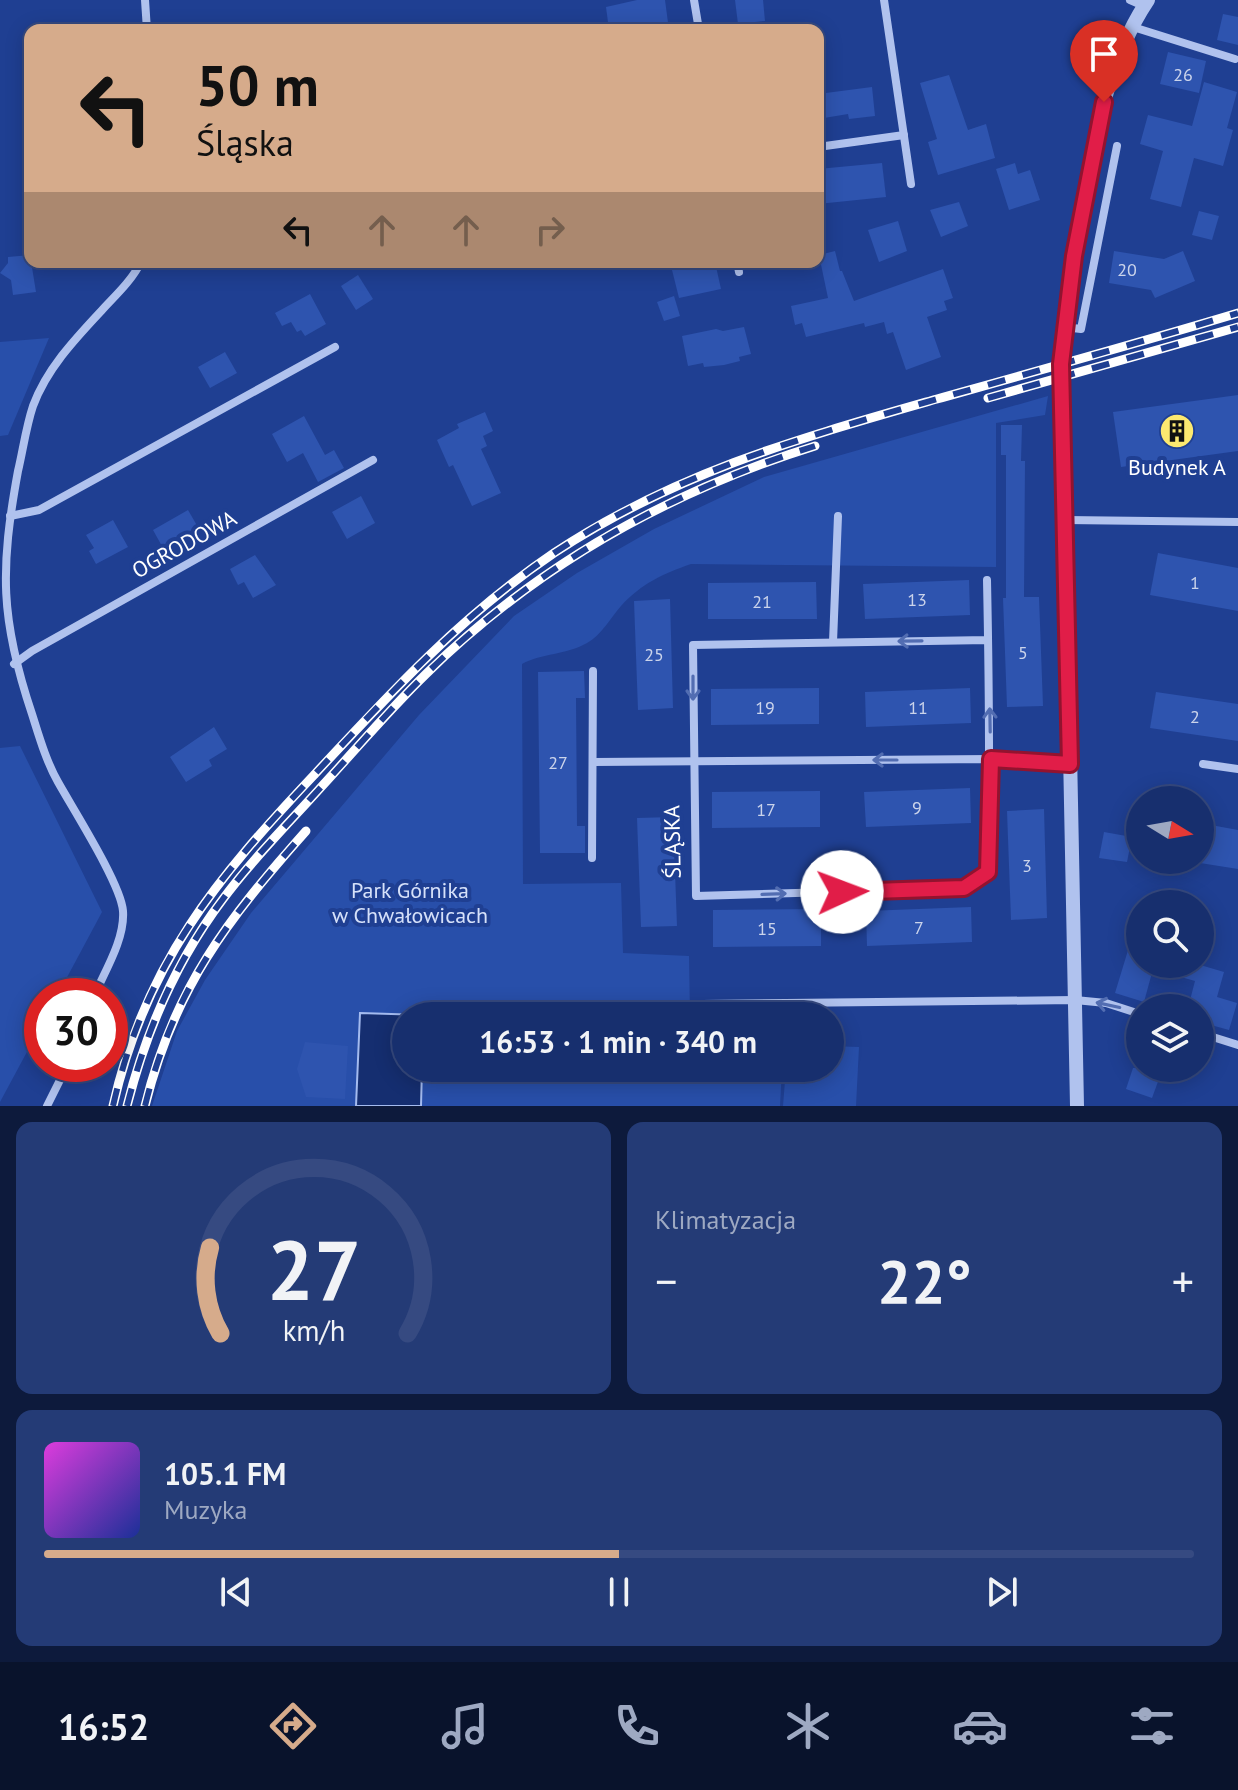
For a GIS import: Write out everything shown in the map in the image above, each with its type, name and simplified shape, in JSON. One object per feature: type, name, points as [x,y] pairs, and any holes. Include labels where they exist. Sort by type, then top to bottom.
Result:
[{"type":"street","points":[[145,0],[147,24]]},
{"type":"street","points":[[694,0],[698,24]]},
{"type":"street","points":[[884,0],[911,184]]},
{"type":"street","points":[[1077,1106],[1061,364],[1076,242],[1099,123],[1117,61],[1146,3],[1130,0]]},
{"type":"street","points":[[1133,27],[1235,59]]},
{"type":"street","points":[[824,146],[904,135]]},
{"type":"street","points":[[1064,327],[1081,329],[1117,146]]},
{"type":"street","points":[[101,978],[122,927],[121,899],[55,777],[14,664],[3,589],[10,516],[29,420],[45,382],[60,357],[137,268]]},
{"type":"street","points":[[10,516],[39,510],[335,347]]},
{"type":"street","name":"OGRODOWA","points":[[14,664],[157,579],[373,460]]},
{"type":"street","points":[[833,642],[838,516]]},
{"type":"street","points":[[1065,520],[1238,522]]},
{"type":"street","name":"ŚLĄSKA","points":[[987,580],[991,759],[988,872],[964,888],[696,896],[693,645],[988,640]]},
{"type":"street","points":[[592,858],[593,671]]},
{"type":"street","points":[[593,762],[991,759],[1070,764]]},
{"type":"street","points":[[1203,764],[1238,769]]},
{"type":"street","points":[[844,1002],[1075,1000],[1106,1003],[1126,1009]]},
{"type":"street","points":[[1214,1037],[1238,1045]]},
{"type":"street","points":[[47,1106],[59,1082]]},
{"type":"green space","points":[[49,338],[8,435],[0,436],[0,342]]},
{"type":"green space","name":"Park Górnika w Chwałowicach","points":[[1048,396],[1045,415],[996,423],[996,567],[691,564],[637,591],[587,643],[522,664],[523,884],[621,883],[623,953],[689,956],[690,1002],[392,1002],[392,1082],[781,1082],[780,1106],[152,1106],[177,1031],[205,980],[251,913],[419,715],[514,616],[577,573],[654,529],[764,477]]},
{"type":"green space","points":[[20,746],[102,912],[67,978],[24,978],[24,1057],[0,1102],[0,748]]},
{"type":"green space","points":[[844,1046],[859,1047],[856,1106],[783,1106],[785,1082],[844,1082]]},
{"type":"shaded area","points":[[360,1013],[392,1014],[392,1082],[422,1082],[421,1106],[356,1106]]},
{"type":"building","points":[[637,0],[665,0],[668,24],[608,24],[606,7]]},
{"type":"building","points":[[735,0],[763,0],[765,21],[738,24]]},
{"type":"building","points":[[1223,14],[1238,17],[1238,45],[1217,40]]},
{"type":"building","points":[[1168,52],[1206,61],[1199,93],[1160,84]]},
{"type":"building","points":[[949,75],[968,130],[986,124],[995,158],[938,175],[928,142],[937,139],[920,83]]},
{"type":"building","points":[[1204,82],[1237,92],[1227,128],[1233,130],[1223,166],[1194,158],[1181,207],[1150,199],[1163,151],[1140,144],[1148,115],[1192,126]]},
{"type":"building","points":[[872,87],[875,116],[849,119],[848,114],[824,118],[824,93]]},
{"type":"building","points":[[882,163],[886,197],[824,203],[824,168]]},
{"type":"building","points":[[1015,163],[1018,174],[1030,170],[1040,200],[1009,210],[996,169]]},
{"type":"building","points":[[959,202],[968,226],[941,237],[930,210]]},
{"type":"building","points":[[1199,211],[1219,216],[1212,240],[1192,235]]},
{"type":"building","points":[[898,221],[907,251],[879,262],[868,230]]},
{"type":"building","points":[[835,251],[840,271],[854,301],[943,269],[953,298],[944,301],[947,310],[927,317],[941,357],[906,370],[893,332],[887,334],[884,322],[865,327],[864,323],[806,337],[802,323],[795,325],[791,306],[828,298],[822,268],[824,254]]},
{"type":"building","points":[[1114,251],[1164,259],[1183,251],[1195,281],[1155,298],[1151,290],[1109,283]]},
{"type":"building","points":[[24,256],[24,268],[32,268],[36,292],[13,295],[11,280],[0,273],[8,263],[8,257]]},
{"type":"building","points":[[672,268],[716,268],[721,289],[679,298]]},
{"type":"building","points":[[358,275],[373,299],[356,310],[341,286]]},
{"type":"building","points":[[310,294],[326,324],[305,336],[301,330],[297,332],[291,322],[282,326],[275,313]]},
{"type":"building","points":[[674,296],[680,316],[664,321],[657,302]]},
{"type":"building","points":[[744,327],[751,354],[724,365],[704,367],[703,363],[688,366],[682,336]]},
{"type":"building","points":[[225,352],[237,373],[210,388],[198,367]]},
{"type":"building","name":"Budynek A","points":[[1238,395],[1238,451],[1121,467],[1113,412]]},
{"type":"building","points":[[485,412],[493,431],[483,436],[487,446],[481,449],[501,493],[472,506],[453,465],[449,467],[437,440],[459,428],[457,424]]},
{"type":"building","points":[[304,416],[325,455],[334,450],[344,468],[318,482],[303,453],[287,462],[272,434]]},
{"type":"building","points":[[1001,425],[1022,425],[1021,461],[1025,461],[1024,597],[1039,597],[1043,706],[1007,707],[1003,598],[1006,598],[1006,455],[1001,455]]},
{"type":"building","points":[[361,496],[375,523],[347,539],[332,512]]},
{"type":"building","points":[[188,510],[199,529],[163,548],[153,530]]},
{"type":"building","points":[[113,520],[128,547],[96,564],[89,551],[94,548],[86,535]]},
{"type":"building","points":[[1158,553],[1238,568],[1238,611],[1150,595]]},
{"type":"building","points":[[255,555],[276,585],[253,598],[244,582],[238,585],[230,569]]},
{"type":"building","points":[[969,580],[970,615],[865,619],[863,584]]},
{"type":"building","points":[[816,582],[817,619],[708,619],[708,583]]},
{"type":"building","points":[[670,599],[673,708],[638,710],[634,601]]},
{"type":"building","points":[[584,671],[585,698],[576,698],[577,826],[585,826],[585,853],[540,853],[538,672]]},
{"type":"building","points":[[819,688],[819,724],[711,725],[711,689]]},
{"type":"building","points":[[970,688],[971,723],[866,727],[865,692]]},
{"type":"building","points":[[1156,692],[1238,704],[1238,741],[1150,728]]},
{"type":"building","points":[[214,727],[227,749],[209,760],[212,766],[186,782],[170,757]]},
{"type":"building","points":[[970,788],[971,823],[866,827],[864,792]]},
{"type":"building","points":[[820,791],[820,827],[712,828],[712,792]]},
{"type":"building","points":[[1044,809],[1047,918],[1011,920],[1007,811]]},
{"type":"building","points":[[673,817],[677,926],[641,927],[637,818]]},
{"type":"building","points":[[1214,826],[1238,830],[1238,869],[1214,865]]},
{"type":"building","points":[[1104,832],[1126,836],[1126,862],[1099,858]]},
{"type":"building","points":[[971,907],[972,942],[867,946],[866,911]]},
{"type":"building","points":[[821,909],[821,946],[713,947],[713,910]]},
{"type":"building","points":[[1126,957],[1126,978],[1151,978],[1146,994],[1126,996],[1115,993]]},
{"type":"building","points":[[1214,969],[1224,972],[1217,997],[1237,1003],[1229,1030],[1214,1026],[1214,994],[1192,994],[1195,981],[1184,978],[1214,978]]},
{"type":"building","points":[[305,1042],[348,1046],[345,1099],[306,1097],[297,1069]]},
{"type":"building","points":[[1128,1082],[1158,1082],[1152,1098],[1126,1089]]},
{"type":"railway","points":[[113,1106],[144,1009],[165,966],[189,926],[246,850],[342,745],[457,629],[554,553],[646,500],[692,479],[787,444],[1238,313]]},
{"type":"railway","points":[[988,398],[1238,327]]},
{"type":"railway","points":[[127,1106],[143,1051],[164,998],[206,923],[259,855],[426,674],[513,599],[607,537],[708,486],[815,446]]},
{"type":"railway","points":[[145,1106],[171,1026],[207,958],[252,895],[306,831]]},
{"type":"place","name":"Budynek A","points":[[1177,431]]},
{"type":"route","points":[[842,892],[964,888],[988,872],[991,759],[1070,764],[1061,364],[1074,256],[1104,102]]}]
